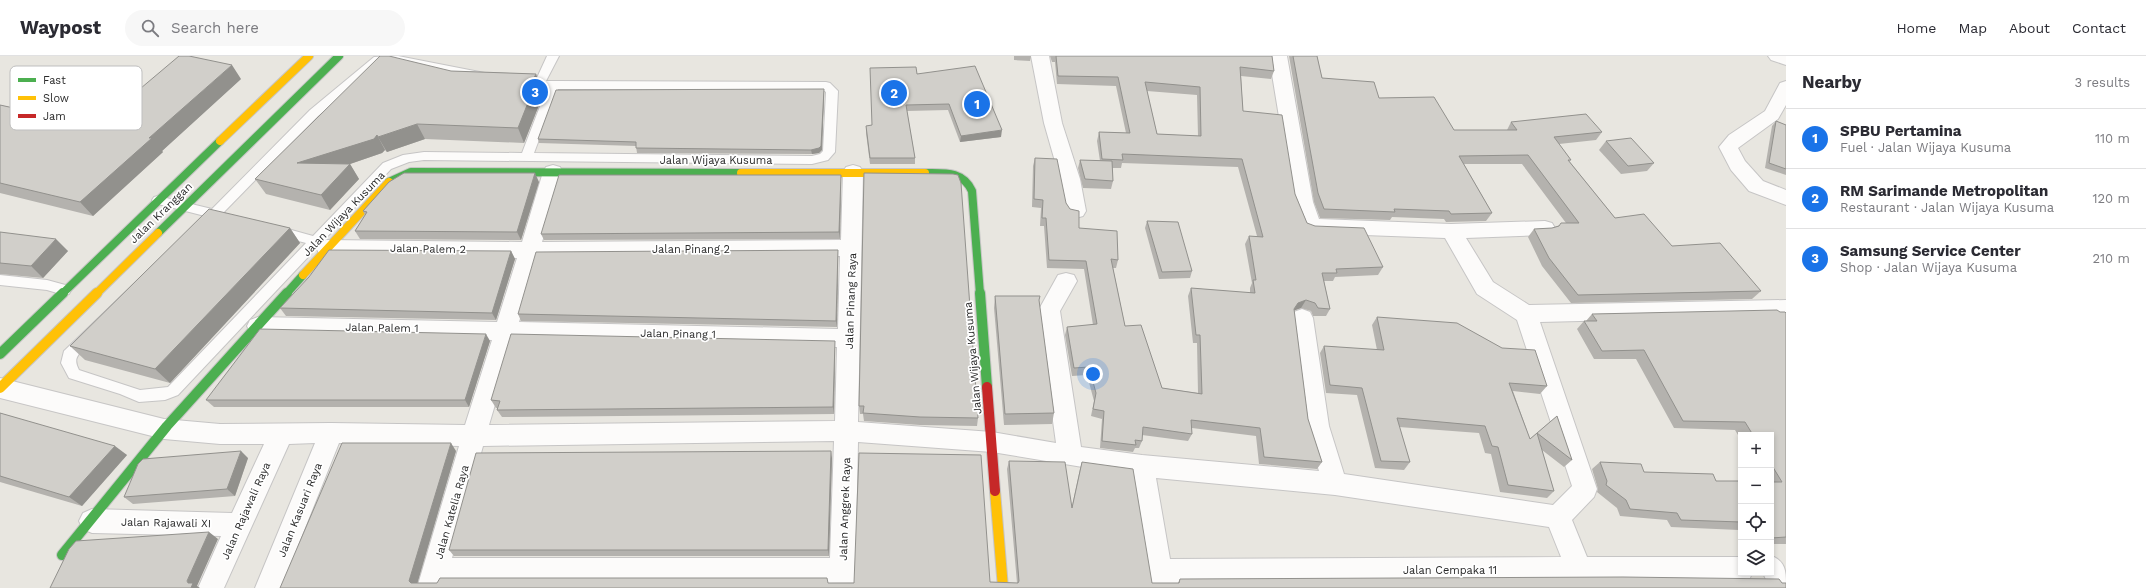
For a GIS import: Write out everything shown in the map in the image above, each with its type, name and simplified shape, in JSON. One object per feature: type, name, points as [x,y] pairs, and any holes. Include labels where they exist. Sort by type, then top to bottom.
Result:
[{"type":"street","name":"Jalan Kranggan","points":[[0,354],[64,290],[309,56]]},
{"type":"street","name":"Jalan Kranggan","points":[[0,388],[339,56]]},
{"type":"street","points":[[1040,56],[1053,123],[1070,179],[1076,211]]},
{"type":"street","points":[[1278,56],[1303,202],[1311,226],[1451,231],[1545,228]]},
{"type":"street","points":[[1777,56],[1786,60]]},
{"type":"street","points":[[1786,87],[1779,118],[1736,139],[1728,147],[1738,165],[1756,186],[1786,198]]},
{"type":"street","name":"Jalan Wijaya Kusuma","points":[[62,555],[92,520],[164,429],[258,326],[321,245],[386,184],[401,174],[411,172],[951,172],[960,175],[970,183],[1003,588]]},
{"type":"street","name":"Jalan Katelia Raya","points":[[433,579],[474,436],[554,172]]},
{"type":"street","name":"Jalan Pinang Raya","points":[[847,431],[853,172]]},
{"type":"street","points":[[1451,231],[1485,288],[1524,314],[1530,324],[1585,489],[1558,517]]},
{"type":"street","name":"Jalan Palem 2","points":[[321,245],[530,250]]},
{"type":"street","name":"Jalan Pinang 2","points":[[530,250],[852,248]]},
{"type":"street","points":[[1066,281],[1049,311],[1070,456]]},
{"type":"street","points":[[1524,314],[1784,308]]},
{"type":"street","points":[[1302,318],[1317,426],[1335,484]]},
{"type":"street","name":"Jalan Palem 1","points":[[258,326],[506,330]]},
{"type":"street","name":"Jalan Pinang 1","points":[[506,330],[850,338]]},
{"type":"street","points":[[0,388],[164,429],[220,434],[331,433],[474,436],[847,431],[992,442],[1070,456],[1142,466],[1335,484],[1558,517]]},
{"type":"street","name":"Jalan Anggrek Raya","points":[[842,579],[847,431]]},
{"type":"street","name":"Jalan Kasuari Raya","points":[[268,588],[331,433]]},
{"type":"street","name":"Jalan Rajawali Raya","points":[[211,588],[281,434]]},
{"type":"street","points":[[1142,466],[1161,580]]},
{"type":"street","points":[[1558,517],[1579,570]]},
{"type":"street","name":"Jalan Rajawali XI","points":[[92,520],[240,524]]},
{"type":"street","name":"Jalan Cempaka 11","points":[[1161,580],[1579,570],[1738,569]]},
{"type":"street","points":[[433,579],[842,579]]},
{"type":"lane","points":[[534,83],[543,56]]},
{"type":"lane","points":[[534,83],[553,56]]},
{"type":"lane","points":[[391,58],[500,80],[554,85],[826,86],[832,91],[829,152],[824,157],[812,160],[415,156],[397,161],[387,166],[321,245],[173,391],[165,394],[139,396],[124,389],[74,374],[68,363],[70,355],[74,350],[215,214],[314,113],[378,59],[391,58]]},
{"type":"lane","points":[[527,156],[554,85]]},
{"type":"lane","points":[[158,200],[238,220]]},
{"type":"lane","points":[[261,226],[321,245]]},
{"type":"lane","points":[[0,280],[47,285],[64,290]]},
{"type":"building","points":[[179,56],[189,56],[232,65],[149,138],[152,138],[80,202],[0,183],[0,105],[10,107],[10,130],[142,130],[142,87]]},
{"type":"building","points":[[380,56],[389,56],[451,71],[536,74],[533,80],[537,80],[518,128],[417,124],[378,137],[377,135],[374,139],[297,163],[350,164],[321,195],[255,179]]},
{"type":"building","points":[[1056,56],[1272,56],[1274,71],[1240,67],[1243,111],[1282,115],[1295,194],[1307,223],[1315,226],[1364,228],[1383,267],[1336,269],[1337,273],[1322,273],[1330,309],[1318,308],[1315,303],[1306,300],[1298,303],[1294,309],[1308,419],[1322,462],[1264,457],[1260,428],[1191,420],[1192,434],[1143,427],[1142,441],[1135,440],[1136,445],[1102,441],[1104,411],[1093,409],[1096,393],[1089,367],[1074,368],[1067,327],[1097,324],[1086,261],[1049,260],[1046,218],[1042,218],[1043,200],[1034,199],[1035,158],[1057,159],[1066,203],[1070,209],[1079,211],[1079,228],[1117,231],[1118,260],[1111,259],[1125,326],[1141,325],[1162,388],[1202,394],[1200,335],[1196,335],[1191,288],[1255,293],[1253,280],[1256,280],[1249,236],[1263,237],[1242,159],[1122,154],[1123,160],[1102,159],[1099,132],[1130,133],[1118,77],[1058,76]],"holes":[[[1145,82],[1200,87],[1201,136],[1157,134]]]},
{"type":"building","points":[[1293,56],[1317,56],[1322,78],[1374,82],[1379,98],[1434,97],[1454,130],[1517,130],[1511,122],[1586,114],[1602,132],[1554,137],[1571,160],[1568,160],[1615,218],[1644,214],[1672,246],[1720,243],[1761,291],[1578,295],[1549,258],[1534,229],[1552,228],[1559,226],[1561,223],[1579,223],[1528,155],[1459,156],[1492,213],[1451,214],[1449,211],[1394,209],[1395,212],[1324,209],[1318,193]]},
{"type":"building","points":[[975,66],[1002,130],[961,136],[949,104],[906,105],[915,158],[870,158],[866,126],[872,125],[870,68],[916,67],[917,74]]},
{"type":"building","points":[[824,89],[821,146],[811,150],[636,148],[636,142],[538,139],[556,90]]},
{"type":"building","points":[[1776,121],[1786,125],[1786,169],[1769,163]]},
{"type":"building","points":[[1631,138],[1654,163],[1628,166],[1606,141]]},
{"type":"building","points":[[1080,160],[1112,161],[1113,181],[1085,179]]},
{"type":"building","points":[[404,173],[535,173],[517,232],[355,231],[367,212],[363,211],[389,182]]},
{"type":"building","points":[[864,173],[958,175],[961,183],[978,418],[920,417],[863,413],[864,406],[859,406]]},
{"type":"building","points":[[559,175],[841,175],[839,232],[541,234]]},
{"type":"building","points":[[209,209],[290,228],[155,369],[70,346]]},
{"type":"building","points":[[1147,221],[1178,222],[1192,271],[1162,272]]},
{"type":"building","points":[[0,232],[56,239],[31,266],[0,263]]},
{"type":"building","points":[[329,250],[511,251],[492,313],[280,308],[309,277]]},
{"type":"building","points":[[838,250],[836,321],[518,314],[536,252]]},
{"type":"building","points":[[995,296],[1040,296],[1039,300],[1054,413],[1005,414]]},
{"type":"building","points":[[1777,310],[1786,313],[1786,537],[1774,538],[1774,482],[1782,482],[1774,469],[1774,432],[1751,432],[1745,422],[1683,421],[1644,350],[1602,351],[1584,321],[1597,321],[1592,314]]},
{"type":"building","points":[[1377,317],[1457,323],[1502,348],[1535,350],[1547,386],[1509,383],[1530,439],[1537,433],[1554,491],[1508,485],[1498,447],[1492,446],[1485,426],[1397,418],[1410,462],[1381,461],[1362,388],[1330,385],[1324,346],[1384,350]]},
{"type":"building","points":[[260,329],[486,334],[465,400],[206,400]]},
{"type":"building","points":[[511,334],[835,341],[833,407],[497,410],[500,401],[491,400]]},
{"type":"building","points":[[0,413],[115,446],[69,497],[0,476]]},
{"type":"building","points":[[1557,416],[1572,460],[1537,433]]},
{"type":"building","points":[[342,443],[451,443],[409,581],[411,583],[437,583],[440,578],[827,578],[828,583],[854,583],[859,453],[981,455],[990,582],[1018,583],[1019,581],[1009,461],[1065,462],[1072,508],[1082,462],[1133,469],[1152,583],[1179,583],[1180,579],[1623,577],[1779,579],[1782,583],[1786,583],[1786,588],[280,588]]},
{"type":"building","points":[[241,451],[227,489],[124,497],[138,464],[143,459]]},
{"type":"building","points":[[831,451],[828,550],[449,550],[476,453]]},
{"type":"building","points":[[1600,462],[1641,464],[1644,472],[1713,474],[1716,481],[1738,481],[1738,522],[1681,520],[1677,513],[1630,509],[1626,500],[1606,485],[1607,481]]},
{"type":"building","points":[[209,532],[187,581],[188,583],[193,583],[191,588],[50,588],[69,549],[76,541]]},
{"type":"traffic: fast","points":[[158,233],[339,56]]},
{"type":"traffic: fast","points":[[0,354],[220,141]]},
{"type":"traffic: fast","points":[[389,182],[411,172],[741,173]]},
{"type":"traffic: fast","points":[[925,173],[946,173],[959,176],[969,184],[972,191],[987,387]]},
{"type":"traffic: fast","points":[[62,555],[167,426],[303,275]]},
{"type":"traffic: slow","points":[[220,141],[309,56]]},
{"type":"traffic: slow","points":[[741,173],[925,173]]},
{"type":"traffic: slow","points":[[303,275],[389,182]]},
{"type":"traffic: slow","points":[[0,388],[158,233]]},
{"type":"traffic: slow","points":[[995,491],[1003,588]]},
{"type":"traffic: jam","points":[[987,387],[995,491]]},
{"type":"place","name":"Samsung Service Center","points":[[535,92]]},
{"type":"place","name":"RM Sarimande Metropolitan","points":[[894,93]]},
{"type":"place","name":"SPBU Pertamina","points":[[977,104]]}]
